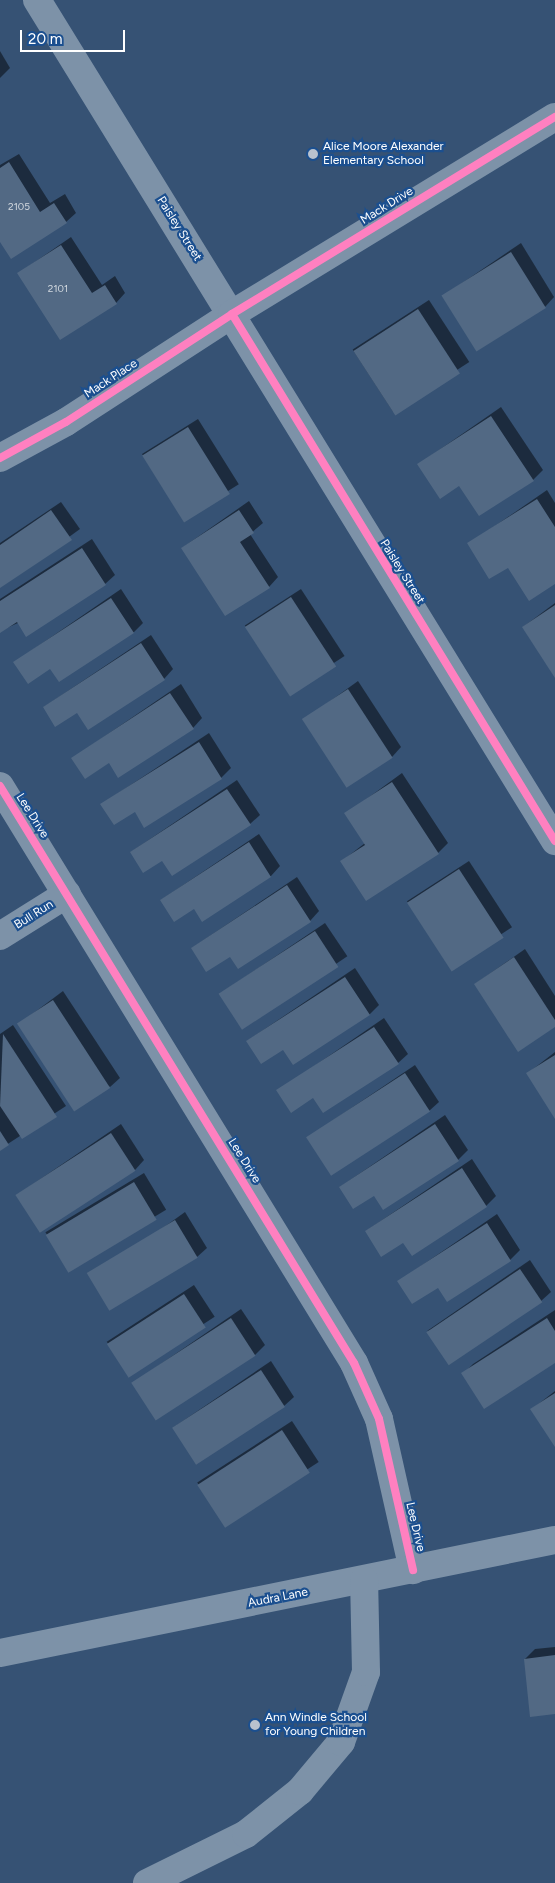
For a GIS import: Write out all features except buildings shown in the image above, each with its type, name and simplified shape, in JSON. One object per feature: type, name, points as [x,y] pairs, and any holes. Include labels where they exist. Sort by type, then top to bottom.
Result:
[{"type":"street","name":"Paisley Street","points":[[38,0],[555,841]]},
{"type":"street","name":"Mack Drive","points":[[232,314],[555,117]]},
{"type":"street","name":"Mack Place","points":[[0,458],[66,422],[232,314]]},
{"type":"street","name":"Lee Drive","points":[[0,786],[354,1363],[379,1419],[413,1570]]},
{"type":"street","name":"Bull Run","points":[[0,936],[67,894]]},
{"type":"street","name":"Audra Lane","points":[[0,1654],[555,1540]]},
{"type":"street","points":[[147,1883],[246,1834],[300,1791],[341,1742],[366,1672],[364,1580]]},
{"type":"cycle path","points":[[0,458],[66,422],[232,314],[555,117]]},
{"type":"cycle path","points":[[232,314],[555,841]]},
{"type":"cycle path","points":[[0,786],[354,1363],[379,1419],[413,1570]]},
{"type":"place","name":"Alice Moore Alexander Elementary School","points":[[313,154]]},
{"type":"place","name":"Ann Windle School for Young Children","points":[[255,1725]]}]
